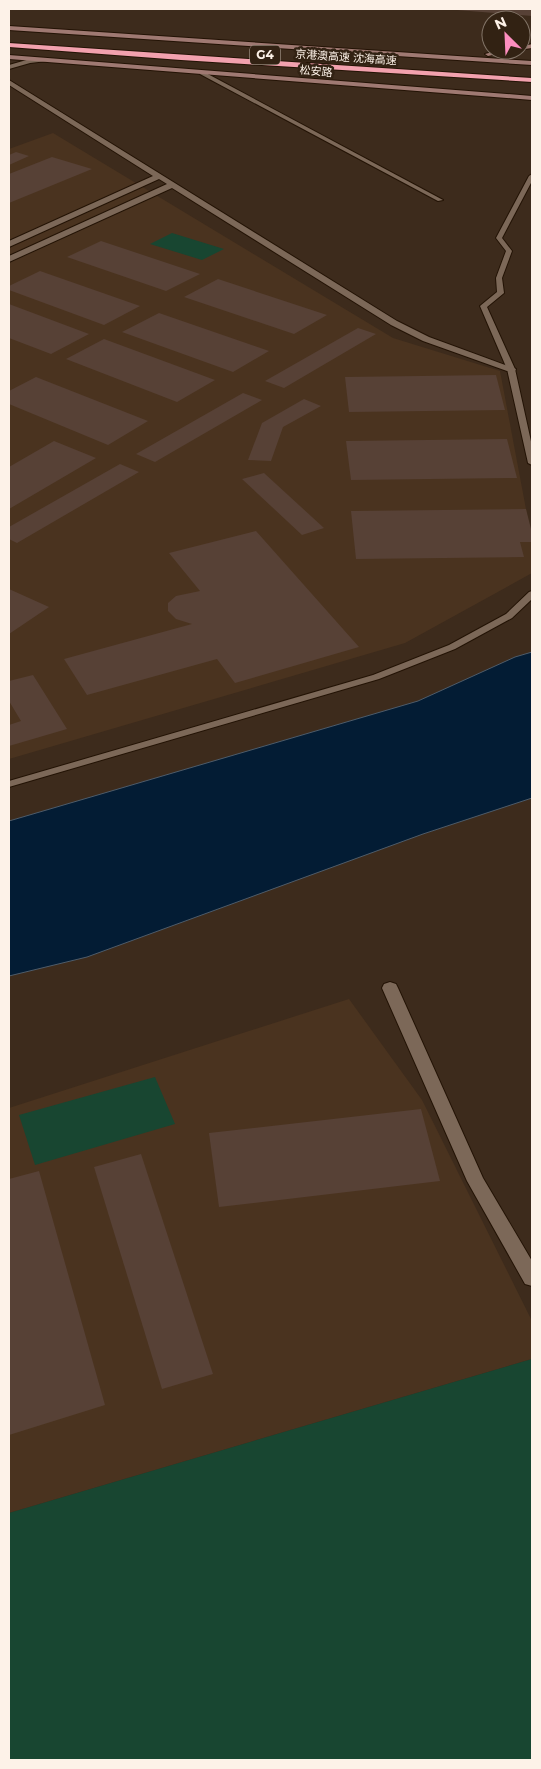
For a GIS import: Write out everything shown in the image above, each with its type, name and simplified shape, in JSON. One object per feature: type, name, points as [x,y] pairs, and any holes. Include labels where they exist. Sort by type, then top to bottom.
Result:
[{"type":"highway","points":[[9,37],[49,40]]},
{"type":"highway","name":"京港澳高速 沈海高速","points":[[9,45],[532,80]]},
{"type":"highway","name":"京港澳高速 沈海高速","points":[[414,64],[532,71]]},
{"type":"main road","name":"松安路","points":[[9,28],[532,63]]},
{"type":"main road","points":[[445,58],[481,54]]},
{"type":"main road","name":"松安路","points":[[9,57],[532,98]]},
{"type":"street","points":[[9,67],[30,61],[45,60]]},
{"type":"street","points":[[9,82],[394,323],[426,339],[511,369]]},
{"type":"street","points":[[9,244],[159,176]]},
{"type":"street","points":[[9,259],[172,185]]},
{"type":"street","points":[[390,988],[476,1181],[532,1278]]},
{"type":"lane","points":[[202,73],[440,200]]},
{"type":"lane","points":[[532,176],[499,238],[509,251],[499,278],[501,294],[484,306],[511,369],[532,464]]},
{"type":"lane","points":[[9,784],[376,676],[452,647],[509,616],[532,594]]},
{"type":"shaded area","points":[[53,133],[393,338],[500,371],[532,541],[532,573],[405,643],[9,759],[9,149]]},
{"type":"shaded area","points":[[349,999],[422,1100],[532,1321],[532,1359],[9,1513],[9,1108]]},
{"type":"green space","points":[[172,233],[224,249],[202,260],[150,244]]},
{"type":"green space","points":[[155,1077],[175,1124],[35,1165],[19,1115]]},
{"type":"green space","points":[[532,1359],[532,1760],[9,1760],[9,1513]]},
{"type":"water","points":[[532,652],[532,798],[423,834],[87,957],[9,976],[9,821],[418,701],[515,657]]},
{"type":"building","points":[[532,9],[532,16],[531,10],[481,10],[481,12],[457,10]]},
{"type":"building","points":[[16,152],[29,156],[9,165],[9,155]]},
{"type":"building","points":[[52,157],[92,169],[9,203],[9,174]]},
{"type":"building","points":[[101,241],[200,274],[166,291],[67,257]]},
{"type":"building","points":[[40,271],[140,306],[104,325],[9,290],[9,286]]},
{"type":"building","points":[[218,279],[327,315],[294,334],[184,297]]},
{"type":"building","points":[[9,304],[89,334],[51,354],[9,338]]},
{"type":"building","points":[[159,313],[269,351],[233,372],[122,332]]},
{"type":"building","points":[[358,328],[376,334],[284,388],[265,381]]},
{"type":"building","points":[[104,339],[215,380],[177,402],[66,359]]},
{"type":"building","points":[[496,375],[505,410],[349,412],[345,377]]},
{"type":"building","points":[[36,377],[148,421],[108,445],[9,404],[9,391]]},
{"type":"building","points":[[243,393],[262,400],[155,462],[136,454]]},
{"type":"building","points":[[304,399],[321,406],[283,427],[271,461],[248,460],[262,423]]},
{"type":"building","points":[[507,439],[517,478],[351,480],[346,441]]},
{"type":"building","points":[[54,441],[96,458],[9,509],[9,467]]},
{"type":"building","points":[[120,464],[139,472],[17,543],[9,539],[9,527]]},
{"type":"building","points":[[264,473],[324,528],[302,535],[242,479]]},
{"type":"building","points":[[526,509],[532,533],[532,542],[520,542],[524,557],[356,559],[351,511]]},
{"type":"building","points":[[256,531],[359,647],[235,683],[217,659],[87,695],[64,659],[192,624],[176,619],[168,611],[168,603],[176,596],[200,591],[169,553]]},
{"type":"building","points":[[9,589],[49,607],[9,634]]},
{"type":"building","points":[[33,675],[67,729],[9,746],[9,725],[21,721],[9,701],[9,681]]},
{"type":"building","points":[[421,1109],[440,1181],[219,1207],[209,1133]]},
{"type":"building","points":[[141,1154],[213,1374],[162,1389],[94,1167]]},
{"type":"building","points":[[39,1171],[105,1405],[9,1435],[9,1179]]}]
